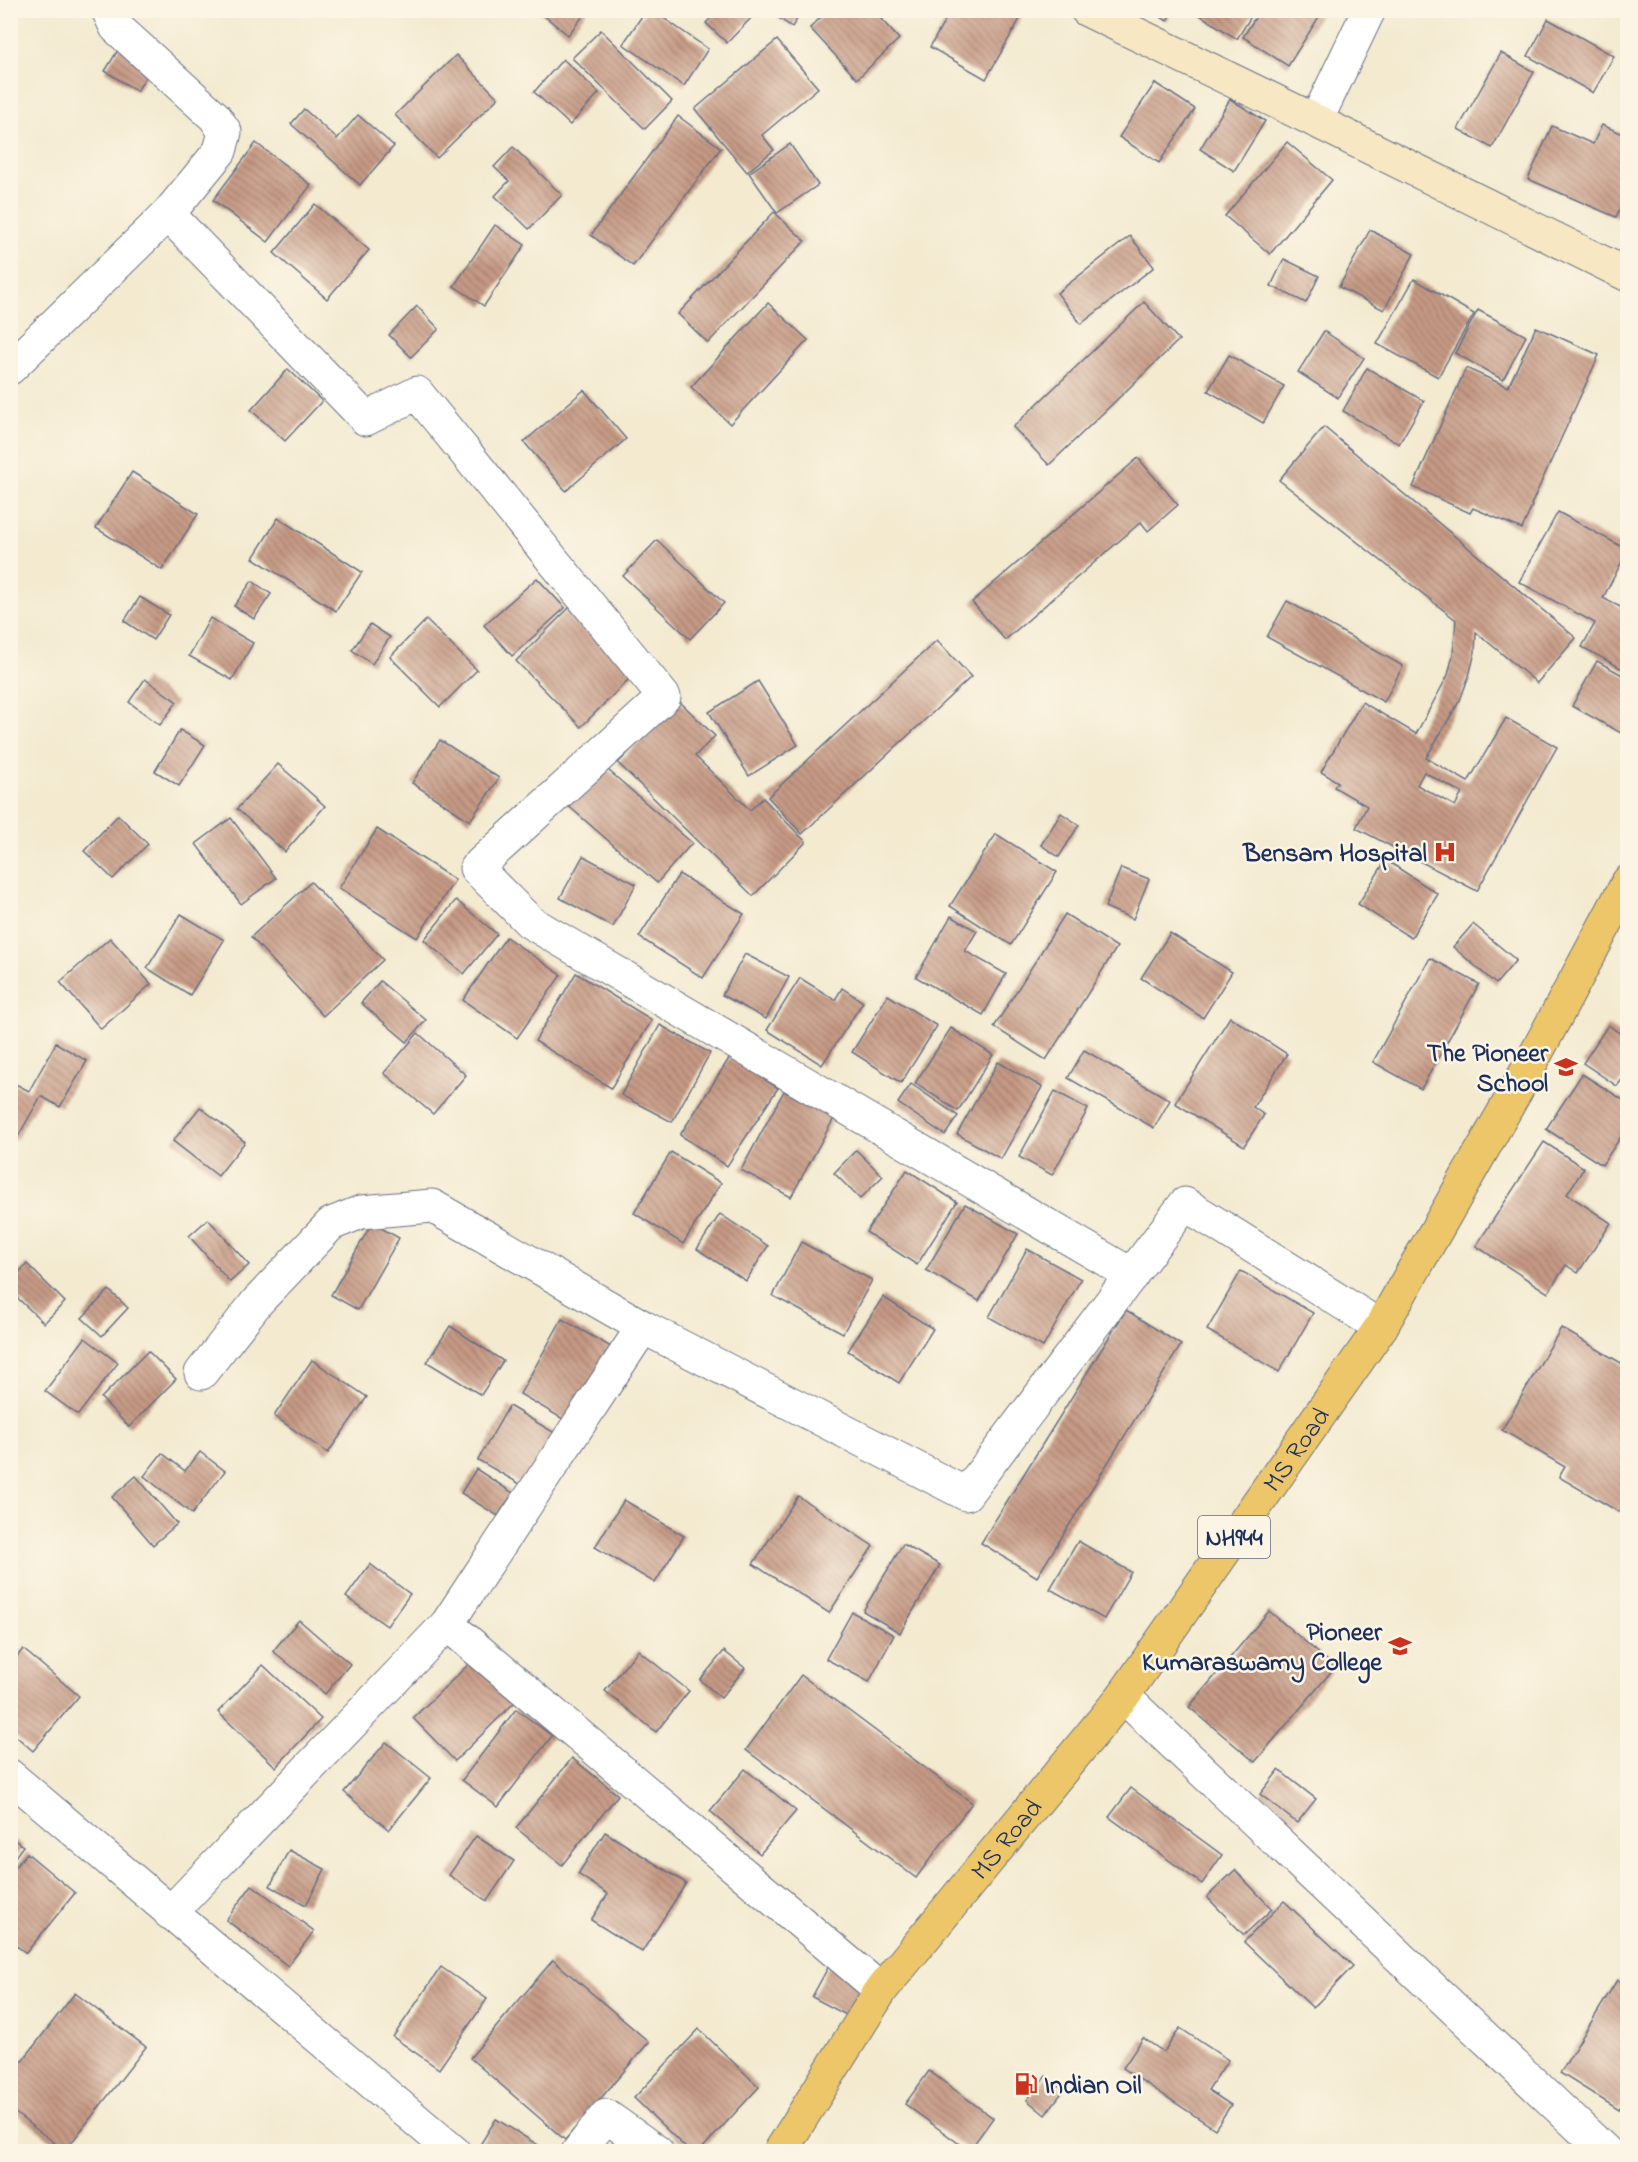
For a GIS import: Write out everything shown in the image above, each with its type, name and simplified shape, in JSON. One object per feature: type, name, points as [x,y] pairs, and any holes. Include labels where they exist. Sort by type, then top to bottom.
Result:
[{"type":"highway","name":"MS Road","points":[[780,2151],[881,1990],[1123,1696],[1381,1327],[1623,903]]},
{"type":"street","points":[[10,368],[168,213],[220,151],[225,132],[215,117],[116,27],[108,10]]},
{"type":"street","points":[[1087,10],[1316,120],[1628,275]]},
{"type":"street","points":[[1316,120],[1369,10]]},
{"type":"street","points":[[168,213],[366,419],[417,393],[664,697],[476,868],[530,922],[1131,1275]]},
{"type":"street","points":[[201,1373],[257,1302],[331,1224],[361,1212],[432,1206],[643,1327],[966,1494],[1185,1204],[1381,1327]]},
{"type":"street","points":[[170,1912],[447,1624],[643,1327]]},
{"type":"street","points":[[447,1624],[881,1990]]},
{"type":"street","points":[[1123,1696],[1606,2151]]},
{"type":"street","points":[[10,1776],[454,2151]]},
{"type":"street","points":[[578,2151],[606,2116],[657,2151]]},
{"type":"building","points":[[537,10],[588,10],[568,35]]},
{"type":"building","points":[[646,10],[652,10],[708,49],[684,86],[623,44]]},
{"type":"building","points":[[719,10],[748,10],[753,16],[727,43],[706,23]]},
{"type":"building","points":[[767,10],[803,10],[792,27]]},
{"type":"building","points":[[828,10],[873,10],[899,39],[857,79],[810,28]]},
{"type":"building","points":[[915,10],[940,10],[934,21]]},
{"type":"building","points":[[951,10],[1025,10],[986,79],[930,47]]},
{"type":"building","points":[[1150,10],[1173,10],[1167,21]]},
{"type":"building","points":[[1192,10],[1255,10],[1237,39]]},
{"type":"building","points":[[1260,10],[1319,10],[1322,12],[1288,66],[1243,37]]},
{"type":"building","points":[[1548,19],[1614,56],[1593,93],[1528,56]]},
{"type":"building","points":[[601,30],[672,101],[645,129],[572,58]]},
{"type":"building","points":[[129,32],[161,53],[137,91],[105,71]]},
{"type":"building","points":[[777,40],[818,88],[762,135],[774,150],[747,172],[695,109]]},
{"type":"building","points":[[1501,53],[1534,72],[1492,148],[1458,129]]},
{"type":"building","points":[[456,55],[498,98],[437,158],[395,115]]},
{"type":"building","points":[[563,59],[599,93],[570,125],[534,92]]},
{"type":"building","points":[[1155,83],[1195,109],[1159,163],[1119,137]]},
{"type":"building","points":[[1230,99],[1265,121],[1234,171],[1200,149]]},
{"type":"building","points":[[304,109],[337,139],[358,115],[394,146],[360,185],[291,124]]},
{"type":"building","points":[[678,116],[721,148],[633,266],[591,235]]},
{"type":"building","points":[[1602,125],[1628,136],[1628,190],[1616,217],[1528,179],[1552,126],[1593,144]]},
{"type":"building","points":[[1287,142],[1332,180],[1270,254],[1225,216]]},
{"type":"building","points":[[256,143],[311,185],[268,242],[213,200]]},
{"type":"building","points":[[790,144],[818,185],[777,213],[749,173]]},
{"type":"building","points":[[513,147],[562,195],[529,229],[495,196],[509,181],[494,167]]},
{"type":"building","points":[[315,204],[369,250],[327,299],[274,253]]},
{"type":"building","points":[[774,212],[805,241],[708,343],[678,314]]},
{"type":"building","points":[[495,225],[525,245],[484,306],[454,286]]},
{"type":"building","points":[[1370,230],[1414,254],[1384,310],[1339,287]]},
{"type":"building","points":[[1130,236],[1154,267],[1081,324],[1057,293]]},
{"type":"building","points":[[1284,259],[1319,276],[1306,303],[1271,286]]},
{"type":"building","points":[[1414,279],[1474,314],[1438,377],[1377,344]]},
{"type":"building","points":[[1144,302],[1179,340],[1049,465],[1013,427]]},
{"type":"building","points":[[768,303],[808,340],[730,424],[691,387]]},
{"type":"building","points":[[417,306],[439,329],[411,357],[389,335]]},
{"type":"building","points":[[1478,310],[1526,336],[1503,380],[1455,353]]},
{"type":"building","points":[[1536,327],[1599,355],[1522,529],[1473,508],[1470,513],[1413,487],[1466,368],[1508,387]]},
{"type":"building","points":[[1324,331],[1364,358],[1338,398],[1298,372]]},
{"type":"building","points":[[1229,355],[1284,386],[1263,423],[1208,391]]},
{"type":"building","points":[[1367,368],[1424,401],[1399,444],[1343,411]]},
{"type":"building","points":[[288,369],[322,401],[285,441],[251,410]]},
{"type":"building","points":[[584,390],[626,439],[566,491],[524,442]]},
{"type":"building","points":[[1324,427],[1576,638],[1537,683],[1476,632],[1475,652],[1460,700],[1426,758],[1468,782],[1506,718],[1557,747],[1477,891],[1356,828],[1367,806],[1334,787],[1338,782],[1321,772],[1362,702],[1416,734],[1448,675],[1453,655],[1456,620],[1279,480]],"holes":[[[1424,772],[1462,793],[1455,806],[1417,785]]]},
{"type":"building","points":[[1138,458],[1178,505],[1148,531],[1141,522],[1005,640],[972,602]]},
{"type":"building","points":[[132,472],[198,514],[162,570],[96,528]]},
{"type":"building","points":[[1558,512],[1628,550],[1603,598],[1628,611],[1628,672],[1582,647],[1595,623],[1519,582]]},
{"type":"building","points":[[278,518],[362,572],[336,611],[253,558]]},
{"type":"building","points":[[657,540],[724,603],[690,639],[623,576]]},
{"type":"building","points":[[537,578],[565,608],[512,656],[484,625]]},
{"type":"building","points":[[252,581],[271,594],[254,619],[234,606]]},
{"type":"building","points":[[140,597],[169,615],[153,640],[124,621]]},
{"type":"building","points":[[1287,601],[1403,666],[1384,702],[1267,637]]},
{"type":"building","points":[[574,603],[639,669],[581,727],[516,661]]},
{"type":"building","points":[[210,618],[253,643],[232,680],[189,656]]},
{"type":"building","points":[[426,620],[477,670],[440,707],[390,657]]},
{"type":"building","points":[[370,624],[390,637],[372,664],[352,650]]},
{"type":"building","points":[[937,640],[971,677],[802,834],[768,797]]},
{"type":"building","points":[[1597,661],[1628,678],[1628,721],[1621,733],[1572,706]]},
{"type":"building","points":[[145,679],[177,702],[160,725],[129,702]]},
{"type":"building","points":[[758,681],[798,745],[749,776],[709,712]]},
{"type":"building","points":[[679,701],[715,736],[695,756],[750,810],[763,798],[806,842],[753,896],[618,763]]},
{"type":"building","points":[[180,730],[205,745],[179,786],[155,771]]},
{"type":"building","points":[[440,740],[499,778],[470,821],[412,783]]},
{"type":"building","points":[[600,763],[692,843],[657,883],[565,803]]},
{"type":"building","points":[[278,764],[325,806],[285,852],[237,809]]},
{"type":"building","points":[[1061,813],[1079,825],[1059,857],[1041,845]]},
{"type":"building","points":[[118,815],[148,844],[113,879],[84,851]]},
{"type":"building","points":[[231,818],[276,878],[241,904],[196,844]]},
{"type":"building","points":[[377,829],[455,880],[417,938],[339,888]]},
{"type":"building","points":[[996,834],[1057,872],[1011,945],[950,906]]},
{"type":"building","points":[[583,856],[636,884],[613,927],[560,898]]},
{"type":"building","points":[[1386,860],[1438,894],[1411,938],[1358,904]]},
{"type":"building","points":[[1121,868],[1149,879],[1133,919],[1105,907]]},
{"type":"building","points":[[679,874],[744,914],[703,978],[639,937]]},
{"type":"building","points":[[311,882],[383,960],[323,1016],[251,937]]},
{"type":"building","points":[[456,900],[497,934],[464,974],[424,940]]},
{"type":"building","points":[[181,914],[224,940],[190,995],[147,968]]},
{"type":"building","points":[[1065,914],[1117,947],[1046,1060],[994,1027]]},
{"type":"building","points":[[951,916],[977,931],[965,951],[1006,974],[983,1015],[916,977]]},
{"type":"building","points":[[1473,924],[1516,960],[1496,984],[1453,947]]},
{"type":"building","points":[[1170,933],[1232,972],[1203,1018],[1141,978]]},
{"type":"building","points":[[506,937],[561,975],[517,1038],[463,1000]]},
{"type":"building","points":[[110,938],[151,984],[101,1029],[60,982]]},
{"type":"building","points":[[745,954],[789,977],[766,1019],[722,995]]},
{"type":"building","points":[[1430,958],[1479,984],[1421,1089],[1373,1062]]},
{"type":"building","points":[[576,973],[652,1020],[611,1088],[535,1041]]},
{"type":"building","points":[[800,978],[835,1000],[842,988],[863,1002],[822,1065],[767,1030]]},
{"type":"building","points":[[380,981],[426,1020],[407,1042],[361,1003]]},
{"type":"building","points":[[888,995],[937,1026],[901,1083],[852,1052]]},
{"type":"building","points":[[1230,1017],[1287,1054],[1253,1107],[1264,1115],[1244,1146],[1175,1103]]},
{"type":"building","points":[[660,1025],[710,1053],[672,1122],[621,1095]]},
{"type":"building","points":[[1608,1025],[1628,1039],[1628,1072],[1617,1086],[1583,1063]]},
{"type":"building","points":[[951,1028],[993,1055],[958,1111],[915,1083]]},
{"type":"building","points":[[418,1033],[466,1075],[433,1114],[384,1073]]},
{"type":"building","points":[[56,1043],[87,1061],[60,1107],[41,1096],[16,1140],[10,1137],[10,1081],[29,1091]]},
{"type":"building","points":[[1084,1050],[1170,1100],[1154,1128],[1068,1078]]},
{"type":"building","points":[[730,1057],[778,1088],[727,1166],[680,1135]]},
{"type":"building","points":[[998,1062],[1042,1087],[1001,1159],[957,1134]]},
{"type":"building","points":[[1582,1074],[1628,1103],[1628,1126],[1602,1165],[1546,1129]]},
{"type":"building","points":[[911,1084],[958,1116],[945,1135],[898,1103]]},
{"type":"building","points":[[784,1091],[834,1118],[791,1197],[741,1170]]},
{"type":"building","points":[[1055,1091],[1088,1109],[1052,1175],[1019,1157]]},
{"type":"building","points":[[200,1107],[245,1142],[218,1176],[173,1141]]},
{"type":"building","points":[[1544,1142],[1584,1168],[1567,1194],[1611,1223],[1578,1273],[1566,1265],[1548,1293],[1476,1246]]},
{"type":"building","points":[[856,1150],[883,1176],[860,1199],[834,1173]]},
{"type":"building","points":[[671,1152],[721,1183],[683,1244],[634,1213]]},
{"type":"building","points":[[907,1170],[957,1202],[917,1265],[866,1232]]},
{"type":"building","points":[[965,1204],[1018,1234],[979,1301],[926,1270]]},
{"type":"building","points":[[720,1214],[768,1246],[746,1281],[697,1249]]},
{"type":"building","points":[[208,1219],[249,1265],[230,1282],[189,1236]]},
{"type":"building","points":[[372,1223],[399,1238],[358,1310],[331,1295]]},
{"type":"building","points":[[801,1242],[872,1280],[843,1333],[773,1296]]},
{"type":"building","points":[[1027,1249],[1081,1279],[1043,1347],[989,1317]]},
{"type":"building","points":[[27,1264],[65,1302],[44,1323],[10,1291],[10,1281]]},
{"type":"building","points":[[1241,1271],[1313,1313],[1279,1372],[1207,1330]]},
{"type":"building","points":[[109,1290],[128,1308],[102,1336],[82,1318]]},
{"type":"building","points":[[883,1297],[933,1329],[899,1383],[848,1351]]},
{"type":"building","points":[[1126,1310],[1181,1345],[1037,1577],[981,1543]]},
{"type":"building","points":[[562,1319],[618,1351],[575,1426],[520,1394]]},
{"type":"building","points":[[450,1326],[503,1361],[481,1395],[427,1362]]},
{"type":"building","points":[[1561,1328],[1628,1367],[1628,1498],[1619,1512],[1559,1477],[1565,1467],[1502,1430]]},
{"type":"building","points":[[85,1338],[118,1363],[78,1415],[45,1391]]},
{"type":"building","points":[[148,1351],[176,1379],[129,1427],[101,1398]]},
{"type":"building","points":[[312,1360],[367,1397],[328,1453],[274,1416]]},
{"type":"building","points":[[509,1406],[565,1439],[534,1492],[478,1460]]},
{"type":"building","points":[[200,1452],[225,1471],[192,1514],[144,1476],[162,1453],[185,1471]]},
{"type":"building","points":[[476,1469],[513,1493],[498,1516],[461,1493]]},
{"type":"building","points":[[136,1476],[177,1524],[153,1545],[112,1497]]},
{"type":"building","points":[[798,1496],[873,1546],[829,1613],[753,1564]]},
{"type":"building","points":[[624,1500],[684,1536],[655,1583],[595,1547]]},
{"type":"building","points":[[1078,1541],[1131,1572],[1104,1619],[1050,1589]]},
{"type":"building","points":[[903,1544],[940,1565],[900,1633],[863,1611]]},
{"type":"building","points":[[370,1564],[410,1594],[387,1626],[346,1597]]},
{"type":"building","points":[[1269,1611],[1335,1667],[1255,1762],[1189,1707]]},
{"type":"building","points":[[852,1612],[894,1635],[869,1682],[826,1659]]},
{"type":"building","points":[[299,1620],[350,1664],[325,1694],[273,1651]]},
{"type":"building","points":[[23,1649],[79,1696],[33,1751],[10,1731],[10,1665]]},
{"type":"building","points":[[638,1650],[689,1691],[656,1732],[605,1691]]},
{"type":"building","points":[[724,1651],[745,1668],[721,1698],[700,1680]]},
{"type":"building","points":[[474,1659],[515,1702],[455,1761],[413,1718]]},
{"type":"building","points":[[263,1665],[321,1719],[276,1767],[218,1712]]},
{"type":"building","points":[[801,1675],[972,1803],[916,1878],[746,1750]]},
{"type":"building","points":[[516,1709],[552,1736],[498,1807],[462,1780]]},
{"type":"building","points":[[386,1742],[431,1778],[389,1830],[344,1792]]},
{"type":"building","points":[[572,1758],[618,1795],[562,1865],[516,1828]]},
{"type":"building","points":[[745,1769],[796,1811],[760,1854],[710,1811]]},
{"type":"building","points":[[1279,1770],[1316,1799],[1297,1823],[1260,1794]]},
{"type":"building","points":[[1131,1788],[1222,1855],[1202,1884],[1109,1817]]},
{"type":"building","points":[[605,1832],[686,1883],[642,1952],[591,1920],[608,1894],[578,1874]]},
{"type":"building","points":[[476,1836],[514,1861],[487,1901],[449,1875]]},
{"type":"building","points":[[10,1837],[23,1846],[10,1864]]},
{"type":"building","points":[[289,1850],[325,1869],[306,1905],[270,1886]]},
{"type":"building","points":[[27,1853],[75,1893],[26,1953],[10,1941],[10,1873]]},
{"type":"building","points":[[1235,1870],[1272,1909],[1244,1935],[1207,1897]]},
{"type":"building","points":[[252,1885],[314,1931],[288,1966],[226,1920]]},
{"type":"building","points":[[1284,1901],[1353,1966],[1313,2008],[1244,1942]]},
{"type":"building","points":[[553,1960],[649,2042],[565,2140],[470,2058]]},
{"type":"building","points":[[830,1964],[867,1984],[850,2017],[812,1997]]},
{"type":"building","points":[[441,1967],[487,1999],[439,2069],[393,2037]]},
{"type":"building","points":[[1617,1980],[1628,1986],[1628,2096],[1619,2110],[1560,2073]]},
{"type":"building","points":[[75,1993],[146,2047],[65,2151],[10,2109],[10,2077]]},
{"type":"building","points":[[1180,2028],[1228,2060],[1208,2090],[1231,2105],[1215,2129],[1123,2068],[1143,2038],[1164,2052]]},
{"type":"building","points":[[699,2029],[759,2087],[699,2152],[690,2152],[634,2098]]},
{"type":"building","points":[[929,2071],[993,2118],[969,2151],[905,2104]]},
{"type":"building","points":[[1046,2076],[1064,2090],[1045,2115],[1027,2100]]},
{"type":"building","points":[[496,2119],[546,2150],[545,2152],[485,2152],[478,2148]]},
{"type":"place","name":"Bensam Hospital","points":[[1445,852]]},
{"type":"place","name":"The Pioneer School","points":[[1566,1067]]},
{"type":"place","name":"Pioneer Kumaraswamy College","points":[[1400,1646]]},
{"type":"place","name":"Indian Oil","points":[[1026,2084]]}]
